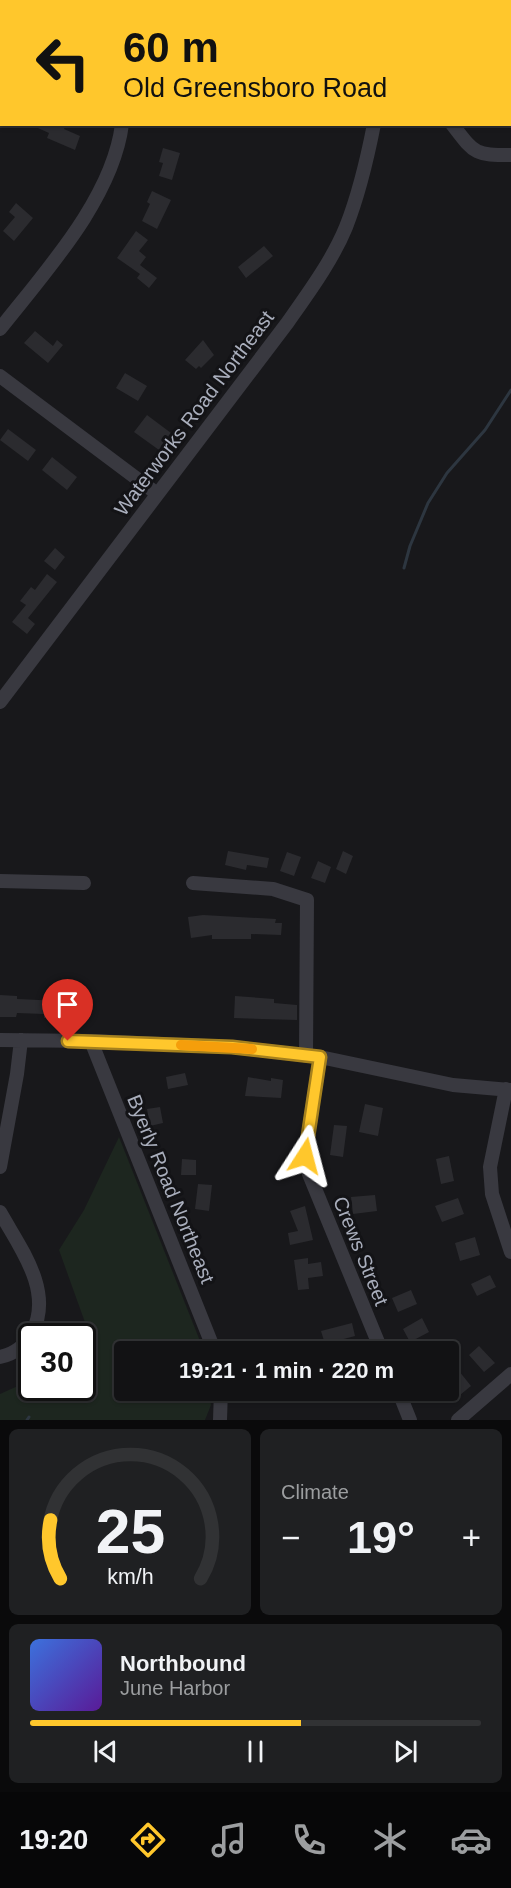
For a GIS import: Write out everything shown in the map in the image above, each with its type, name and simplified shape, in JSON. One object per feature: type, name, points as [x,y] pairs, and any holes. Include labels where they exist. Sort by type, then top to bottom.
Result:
[{"type":"street","points":[[0,329],[47,268],[102,189],[117,150],[122,126]]},
{"type":"street","name":"Waterworks Road Northeast","points":[[0,702],[319,278],[345,229],[363,178],[374,126]]},
{"type":"street","points":[[453,126],[469,147],[480,155],[511,155]]},
{"type":"street","points":[[0,376],[156,493]]},
{"type":"street","points":[[0,881],[84,883]]},
{"type":"street","name":"Crews Street","points":[[193,883],[273,889],[307,900],[313,1057],[305,1156],[309,1174],[377,1341]]},
{"type":"street","points":[[0,1040],[232,1047],[313,1057],[453,1084],[508,1090],[490,1167],[492,1194],[511,1252]]},
{"type":"street","points":[[1,1157],[21,1041]]},
{"type":"street","name":"Byerly Road Northeast","points":[[91,1041],[210,1341]]},
{"type":"street","points":[[0,1212],[25,1255],[33,1276],[40,1308],[31,1335],[19,1350],[0,1357]]},
{"type":"street","points":[[458,1420],[511,1374]]},
{"type":"street","points":[[220,1401],[220,1420]]},
{"type":"street","points":[[402,1401],[410,1420]]},
{"type":"shaded area","points":[[119,1137],[200,1341],[114,1341],[114,1401],[210,1401],[205,1420],[0,1420],[0,1394],[18,1386],[18,1401],[96,1401],[96,1323],[85,1323],[59,1250],[84,1210]]},
{"type":"building","points":[[33,126],[65,126],[64,129],[80,136],[75,150],[47,138],[49,133]]},
{"type":"building","points":[[163,148],[180,153],[172,180],[159,176],[163,163],[159,162]]},
{"type":"building","points":[[152,191],[171,200],[157,229],[142,221],[150,204],[147,202]]},
{"type":"building","points":[[16,203],[33,218],[14,241],[3,231],[15,217],[9,212]]},
{"type":"building","points":[[136,231],[148,240],[139,251],[146,257],[140,265],[157,278],[149,288],[137,278],[140,274],[117,258]]},
{"type":"building","points":[[264,246],[273,256],[246,278],[238,267]]},
{"type":"building","points":[[35,331],[53,346],[57,340],[63,345],[48,363],[24,343]]},
{"type":"building","points":[[203,340],[214,355],[201,368],[199,366],[196,369],[185,360]]},
{"type":"building","points":[[125,373],[147,386],[138,401],[116,388]]},
{"type":"building","points":[[147,415],[171,433],[159,450],[134,432]]},
{"type":"building","points":[[8,429],[36,450],[28,461],[0,440]]},
{"type":"building","points":[[52,457],[77,477],[67,490],[42,470]]},
{"type":"building","points":[[55,548],[65,557],[55,570],[44,561]]},
{"type":"building","points":[[47,574],[57,582],[28,618],[35,624],[27,634],[12,622],[26,605],[20,601],[31,587],[35,590]]},
{"type":"building","points":[[228,851],[269,858],[267,868],[247,865],[246,870],[225,865]]},
{"type":"building","points":[[343,851],[353,856],[346,874],[336,869]]},
{"type":"building","points":[[287,852],[301,857],[294,876],[280,871]]},
{"type":"building","points":[[318,861],[331,867],[325,883],[311,878]]},
{"type":"building","points":[[203,915],[276,919],[275,923],[282,923],[281,935],[251,934],[251,939],[212,939],[212,935],[191,938],[188,917]]},
{"type":"building","points":[[0,995],[17,996],[17,999],[82,1002],[82,1018],[44,1018],[44,1014],[17,1013],[16,1017],[0,1017]]},
{"type":"building","points":[[235,996],[274,999],[274,1003],[297,1005],[297,1020],[234,1018]]},
{"type":"building","points":[[185,1073],[188,1085],[168,1089],[166,1077]]},
{"type":"building","points":[[248,1077],[271,1081],[271,1078],[283,1080],[281,1098],[245,1096]]},
{"type":"building","points":[[365,1104],[383,1108],[378,1136],[359,1132]]},
{"type":"building","points":[[160,1107],[163,1123],[150,1126],[147,1109]]},
{"type":"building","points":[[334,1125],[347,1126],[343,1157],[330,1155]]},
{"type":"building","points":[[449,1156],[454,1181],[441,1184],[436,1159]]},
{"type":"building","points":[[182,1159],[196,1160],[196,1175],[181,1175]]},
{"type":"building","points":[[198,1184],[212,1185],[209,1211],[195,1209]]},
{"type":"building","points":[[375,1195],[377,1211],[353,1214],[351,1197]]},
{"type":"building","points":[[458,1198],[464,1214],[442,1222],[435,1206]]},
{"type":"building","points":[[305,1206],[313,1240],[290,1245],[288,1233],[298,1231],[290,1211]]},
{"type":"building","points":[[475,1237],[480,1255],[460,1261],[455,1243]]},
{"type":"building","points":[[308,1258],[308,1264],[321,1262],[323,1276],[308,1278],[309,1289],[298,1290],[294,1260]]},
{"type":"building","points":[[490,1275],[496,1287],[477,1296],[471,1284]]},
{"type":"building","points":[[411,1290],[417,1304],[398,1312],[392,1298]]},
{"type":"building","points":[[422,1318],[429,1332],[409,1341],[403,1329]]},
{"type":"building","points":[[352,1323],[355,1336],[336,1341],[324,1341],[321,1331]]},
{"type":"building","points":[[479,1346],[495,1363],[484,1372],[469,1355]]},
{"type":"building","points":[[459,1371],[471,1386],[459,1394]]},
{"type":"waterway","points":[[404,568],[410,546],[428,503],[447,473],[485,430],[511,390]]},
{"type":"slow traffic","points":[[181,1045],[252,1049]]},
{"type":"route","points":[[68,1041],[232,1047],[320,1057],[305,1156]]}]
